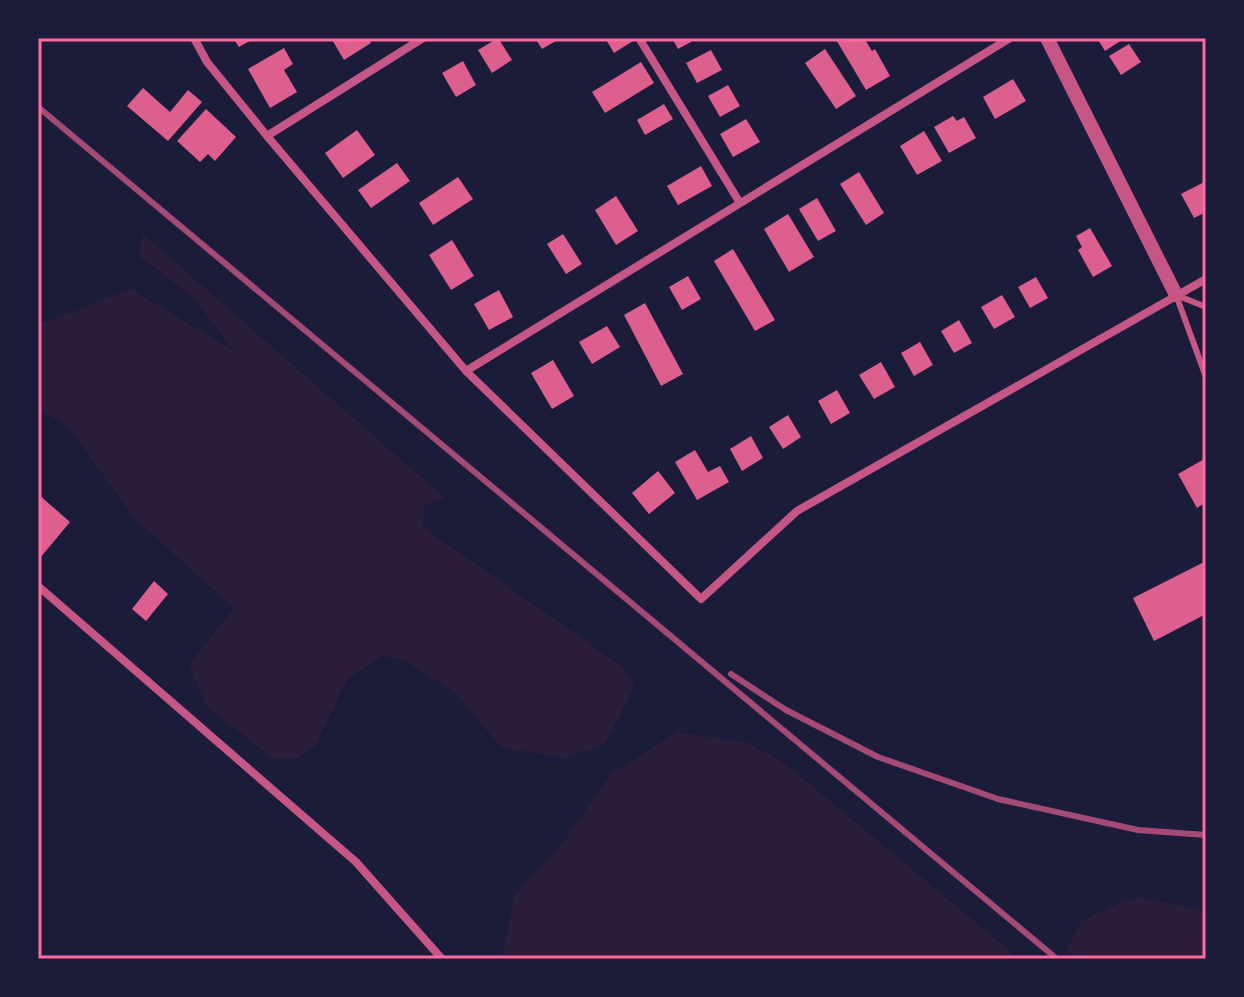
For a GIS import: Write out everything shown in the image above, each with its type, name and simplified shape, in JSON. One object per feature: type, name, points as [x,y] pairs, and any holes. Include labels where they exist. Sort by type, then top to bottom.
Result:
[{"type":"street","points":[[194,38],[207,62],[267,136],[466,371],[701,599],[797,511],[1206,279]]},
{"type":"street","points":[[267,136],[423,38]]},
{"type":"street","points":[[639,38],[740,203]]},
{"type":"street","points":[[466,371],[1010,38]]},
{"type":"street","points":[[1047,38],[1176,295]]},
{"type":"street","points":[[38,586],[356,862],[442,959]]},
{"type":"lane","points":[[1176,295],[1206,307]]},
{"type":"lane","points":[[1176,295],[1206,377]]},
{"type":"shaded area","points":[[142,233],[445,498],[424,505],[423,527],[623,667],[635,685],[605,744],[564,758],[500,747],[456,693],[404,660],[382,656],[347,680],[315,746],[297,758],[273,759],[207,707],[189,665],[234,608],[135,519],[66,424],[38,410],[38,323],[131,289],[233,350],[193,297],[139,256]]},
{"type":"shaded area","points":[[678,732],[749,743],[787,765],[1016,959],[502,959],[515,894],[561,846],[610,774]]},
{"type":"shaded area","points":[[1142,898],[1206,911],[1206,959],[1130,955],[1087,959],[1066,951],[1081,921],[1126,900]]},
{"type":"building","points":[[233,38],[255,38],[239,47]]},
{"type":"building","points":[[331,38],[368,38],[371,43],[344,60]]},
{"type":"building","points":[[498,38],[512,60],[492,73],[478,50]]},
{"type":"building","points":[[535,38],[561,38],[542,49]]},
{"type":"building","points":[[605,38],[631,38],[633,41],[614,53]]},
{"type":"building","points":[[672,38],[698,38],[678,49]]},
{"type":"building","points":[[835,38],[864,38],[872,51],[875,49],[890,76],[866,90]]},
{"type":"building","points":[[1097,38],[1125,38],[1105,51]]},
{"type":"building","points":[[1129,44],[1141,62],[1121,75],[1109,56]]},
{"type":"building","points":[[284,48],[293,64],[284,70],[297,92],[270,108],[248,69]]},
{"type":"building","points":[[825,49],[856,96],[836,109],[805,63]]},
{"type":"building","points":[[711,50],[722,70],[697,83],[686,63]]},
{"type":"building","points":[[463,61],[476,85],[456,97],[442,73]]},
{"type":"building","points":[[641,62],[654,83],[605,113],[592,92]]},
{"type":"building","points":[[1013,79],[1026,101],[995,119],[983,97]]},
{"type":"building","points":[[728,85],[740,106],[720,117],[708,96]]},
{"type":"building","points":[[143,88],[170,112],[188,90],[202,102],[168,141],[127,106]]},
{"type":"building","points":[[664,104],[673,119],[645,135],[637,120]]},
{"type":"building","points":[[206,109],[236,137],[215,161],[208,154],[200,162],[177,141]]},
{"type":"building","points":[[953,116],[957,121],[964,117],[976,138],[949,153],[934,127]]},
{"type":"building","points":[[746,119],[760,142],[733,157],[720,134]]},
{"type":"building","points":[[357,130],[375,155],[343,178],[325,153]]},
{"type":"building","points":[[924,131],[942,161],[917,175],[900,146]]},
{"type":"building","points":[[397,163],[410,181],[371,208],[358,190]]},
{"type":"building","points":[[701,166],[712,186],[678,205],[667,186]]},
{"type":"building","points":[[859,172],[884,213],[866,225],[840,184]]},
{"type":"building","points":[[458,177],[473,199],[433,225],[419,203]]},
{"type":"building","points":[[1206,181],[1206,212],[1194,218],[1181,194]]},
{"type":"building","points":[[616,196],[638,231],[616,245],[595,210]]},
{"type":"building","points":[[817,198],[836,231],[818,241],[799,209]]},
{"type":"building","points":[[788,214],[814,257],[789,272],[764,229]]},
{"type":"building","points":[[1090,228],[1112,266],[1093,277],[1078,250],[1082,247],[1076,236]]},
{"type":"building","points":[[563,234],[582,264],[566,274],[547,244]]},
{"type":"building","points":[[452,240],[474,276],[451,290],[429,255]]},
{"type":"building","points":[[733,249],[775,320],[755,331],[714,261]]},
{"type":"building","points":[[688,276],[701,299],[682,310],[669,287]]},
{"type":"building","points":[[1036,277],[1048,298],[1030,308],[1018,287]]},
{"type":"building","points":[[499,290],[513,317],[489,330],[474,304]]},
{"type":"building","points":[[1002,295],[1015,317],[994,329],[981,307]]},
{"type":"building","points":[[645,303],[683,374],[661,386],[624,315]]},
{"type":"building","points":[[959,320],[972,343],[954,353],[941,331]]},
{"type":"building","points":[[607,326],[620,347],[592,364],[579,342]]},
{"type":"building","points":[[920,342],[933,365],[914,376],[901,353]]},
{"type":"building","points":[[553,360],[574,396],[552,409],[531,373]]},
{"type":"building","points":[[881,362],[895,387],[874,399],[859,375]]},
{"type":"building","points":[[837,390],[850,413],[831,424],[818,401]]},
{"type":"building","points":[[788,415],[801,437],[783,449],[769,427]]},
{"type":"building","points":[[751,436],[763,458],[742,471],[730,449]]},
{"type":"building","points":[[695,450],[708,472],[720,466],[729,482],[697,500],[675,462]]},
{"type":"building","points":[[1206,458],[1206,502],[1197,508],[1178,474]]},
{"type":"building","points":[[658,471],[675,493],[649,514],[632,493]]},
{"type":"building","points":[[38,494],[70,522],[40,558],[38,556]]},
{"type":"building","points":[[1206,561],[1206,614],[1154,641],[1133,598]]},
{"type":"building","points":[[154,581],[168,594],[146,621],[132,609]]},
{"type":"railway","points":[[38,107],[1057,959]]},
{"type":"railway","points":[[731,674],[786,710],[878,757],[998,799],[1138,830],[1206,835]]}]
